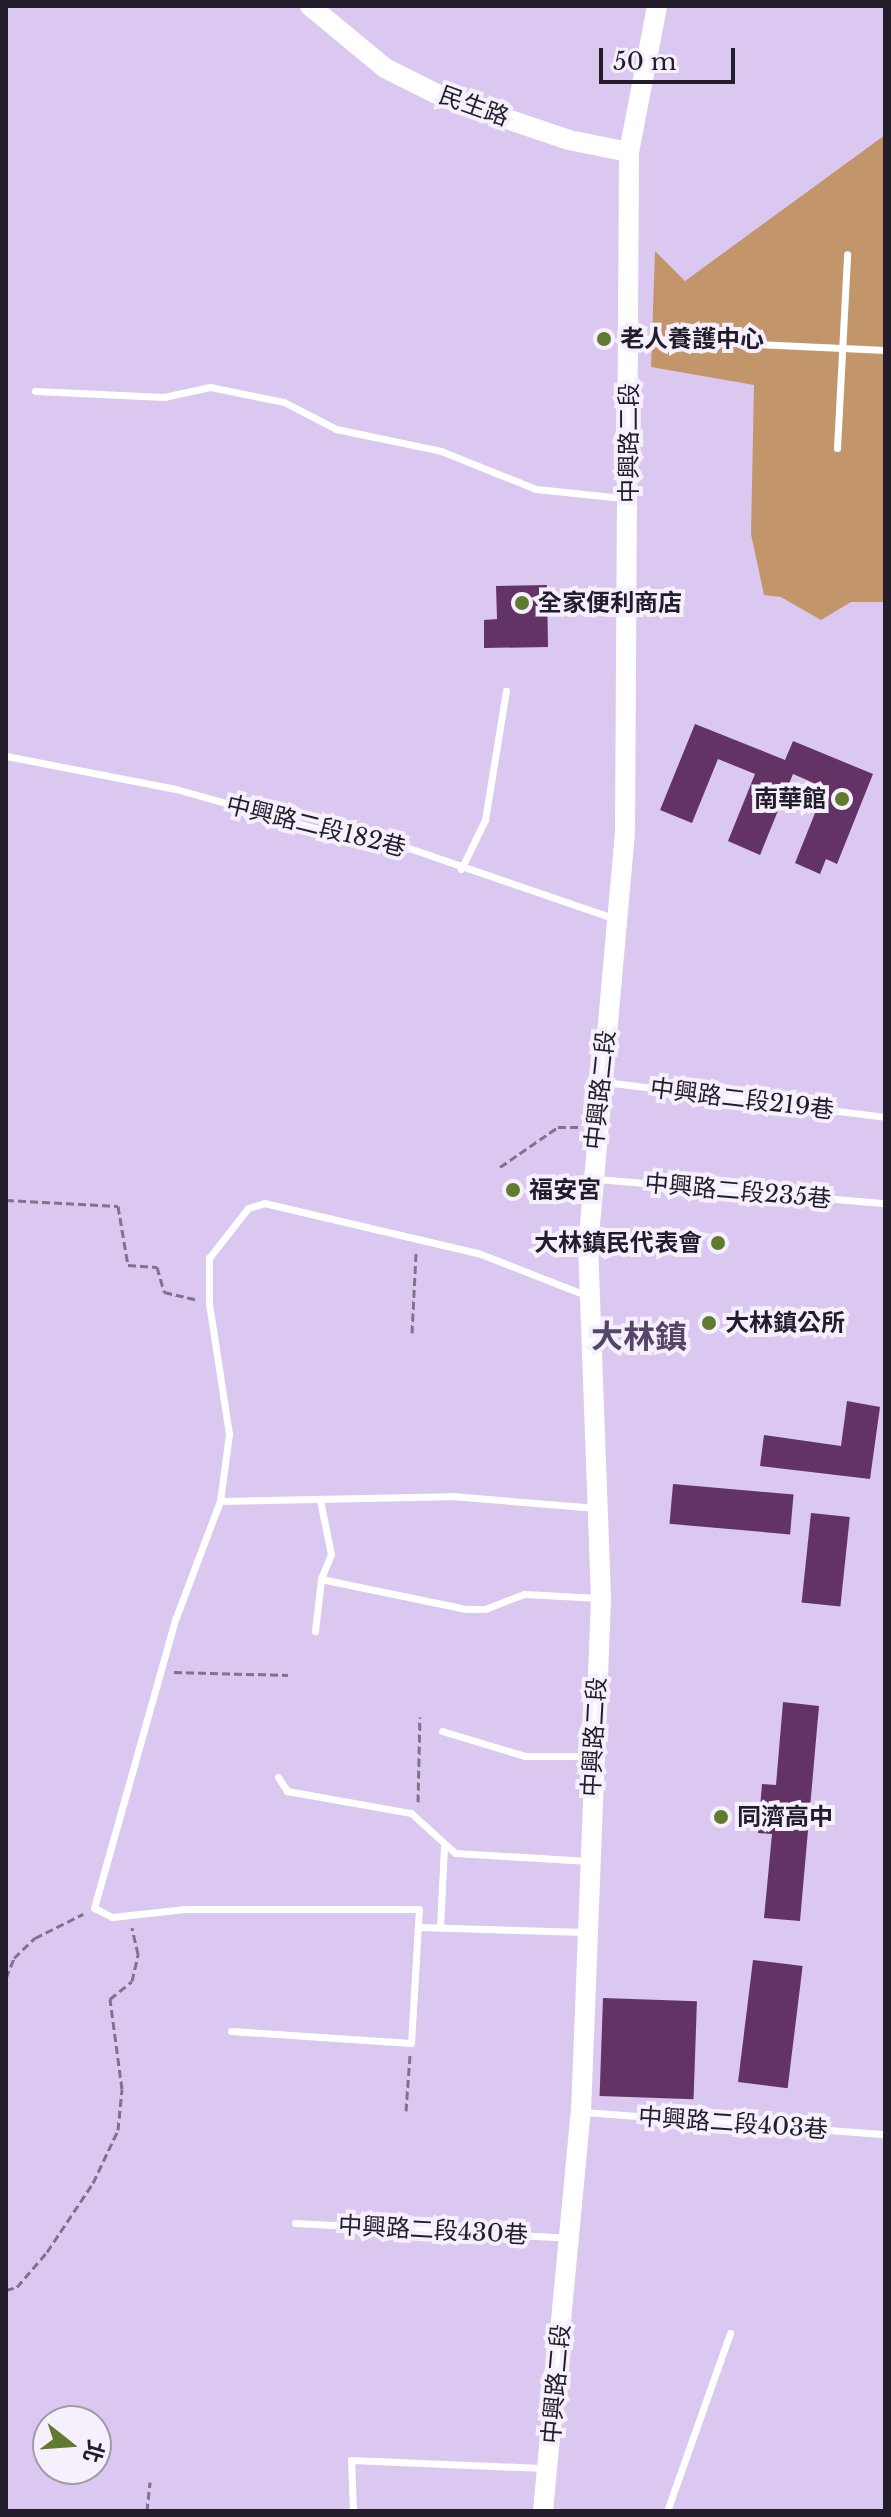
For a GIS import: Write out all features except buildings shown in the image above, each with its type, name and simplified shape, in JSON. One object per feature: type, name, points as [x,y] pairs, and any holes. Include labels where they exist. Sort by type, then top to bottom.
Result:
[{"type":"main road","name":"民生路","points":[[310,6],[332,30],[385,68],[445,98],[569,140],[629,152]]},
{"type":"main road","name":"民生路","points":[[320,6],[332,30]]},
{"type":"main road","name":"中興路二段","points":[[543,2511],[581,2112],[585,1932],[601,1598],[588,1296],[590,1179],[619,920],[629,498],[629,152],[657,6]]},
{"type":"lane","points":[[837,448],[847,254]]},
{"type":"lane","points":[[629,338],[885,350]]},
{"type":"lane","points":[[35,391],[164,397],[210,387],[284,402],[336,429],[441,451],[536,489],[629,498]]},
{"type":"lane","points":[[461,869],[485,820],[506,691]]},
{"type":"lane","name":"中興路二段182巷","points":[[6,756],[176,789],[314,828],[394,843],[461,869],[619,920]]},
{"type":"lane","name":"中興路二段219巷","points":[[599,1082],[885,1117]]},
{"type":"lane","name":"中興路二段235巷","points":[[590,1179],[885,1203]]},
{"type":"lane","points":[[231,2031],[411,2043],[419,1909],[185,1909],[112,1917],[94,1908],[163,1672],[175,1620],[220,1501],[229,1434],[209,1303],[209,1258],[255,1204],[478,1253],[588,1296]]},
{"type":"lane","points":[[220,1501],[451,1496],[599,1508]]},
{"type":"lane","points":[[315,1631],[321,1579],[331,1554],[320,1500]]},
{"type":"lane","points":[[321,1579],[466,1609],[485,1609],[524,1594],[601,1598]]},
{"type":"lane","points":[[442,1731],[525,1756],[593,1756]]},
{"type":"lane","points":[[278,1777],[287,1791],[418,1818],[444,1847],[455,1853],[589,1861]]},
{"type":"lane","points":[[440,1928],[444,1847]]},
{"type":"lane","points":[[419,1927],[585,1932]]},
{"type":"lane","name":"中興路二段403巷","points":[[581,2112],[885,2134]]},
{"type":"lane","name":"中興路二段430巷","points":[[295,2223],[570,2238]]},
{"type":"lane","points":[[667,2511],[730,2333]]},
{"type":"lane","points":[[353,2511],[351,2460],[548,2468]]},
{"type":"path","points":[[500,1167],[558,1127],[595,1128]]},
{"type":"path","points":[[6,1200],[118,1206],[128,1265],[157,1267],[164,1292],[209,1303]]},
{"type":"path","points":[[412,1333],[416,1238]]},
{"type":"path","points":[[163,1672],[288,1675]]},
{"type":"path","points":[[418,1818],[420,1717]]},
{"type":"path","points":[[6,1978],[14,1958],[35,1938],[94,1908]]},
{"type":"path","points":[[6,2290],[17,2287],[47,2252],[93,2183],[118,2130],[122,2089],[110,1999],[132,1981],[138,1954],[130,1916]]},
{"type":"path","points":[[406,2111],[411,2043]]},
{"type":"path","points":[[147,2511],[150,2482]]},
{"type":"shaded area","points":[[885,135],[885,602],[851,602],[821,620],[781,597],[764,595],[751,534],[754,385],[651,367],[655,251],[685,281]]},
{"type":"place","name":"老人養護中心","points":[[604,339]]},
{"type":"place","name":"全家便利商店","points":[[522,603]]},
{"type":"place","name":"南華館","points":[[842,799]]},
{"type":"place","name":"福安宮","points":[[513,1190]]},
{"type":"place","name":"大林鎮民代表會","points":[[718,1243]]},
{"type":"place","name":"大林鎮公所","points":[[709,1323]]},
{"type":"place","name":"同濟高中","points":[[721,1817]]},
{"type":"district","name":"大林鎮","points":[[639,1337]]}]
